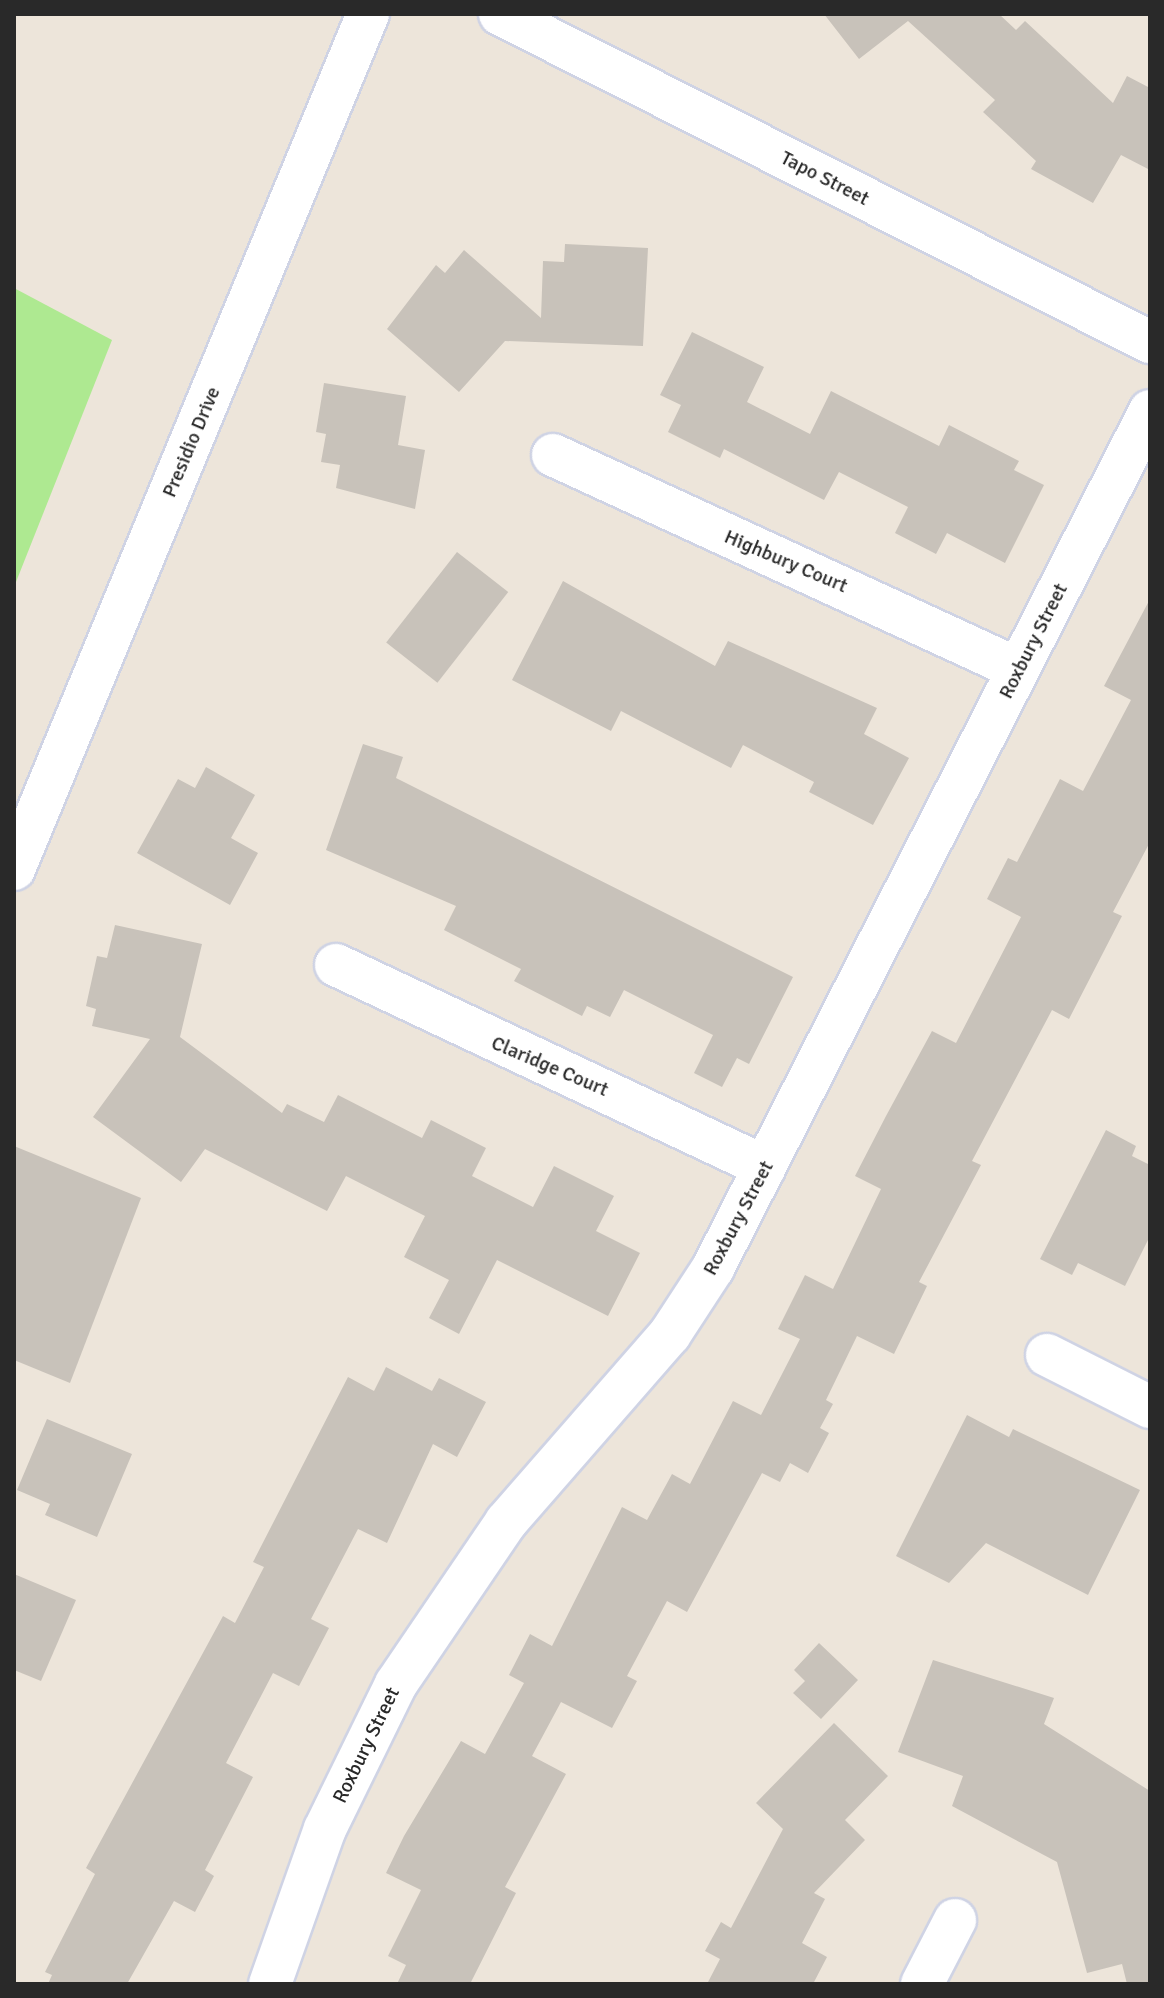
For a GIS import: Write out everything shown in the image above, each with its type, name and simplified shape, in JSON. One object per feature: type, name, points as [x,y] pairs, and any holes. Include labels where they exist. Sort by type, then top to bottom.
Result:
[{"type":"street","name":"Presidio Drive","points":[[14,869],[368,14]]},
{"type":"street","name":"Tapo Street","points":[[500,14],[1150,342]]},
{"type":"street","name":"Roxbury Street","points":[[270,1984],[325,1829],[396,1684],[506,1522],[670,1334],[765,1167],[1150,411]]},
{"type":"street","name":"Highbury Court","points":[[553,455],[1018,669]]},
{"type":"street","name":"Claridge Court","points":[[336,965],[765,1167]]},
{"type":"street","points":[[1047,1355],[1150,1407]]},
{"type":"street","points":[[922,1984],[955,1920]]},
{"type":"green space","points":[[14,288],[112,340],[14,587]]},
{"type":"building","points":[[824,14],[999,14],[1016,30],[1025,21],[1113,103],[1127,76],[1150,88],[1150,170],[1121,155],[1093,203],[1031,169],[1036,161],[983,112],[995,100],[908,21],[859,59]]},
{"type":"building","points":[[565,244],[648,248],[643,346],[505,341],[459,392],[387,329],[436,265],[445,273],[464,250],[541,318],[543,261],[564,262]]},
{"type":"building","points":[[692,332],[764,367],[747,402],[810,434],[831,391],[939,446],[949,425],[1019,461],[1014,470],[1044,485],[1005,563],[947,533],[936,554],[895,533],[908,507],[839,472],[824,500],[724,449],[720,458],[668,432],[681,405],[660,395]]},
{"type":"building","points":[[324,383],[406,396],[398,445],[425,450],[415,509],[336,488],[340,465],[321,462],[326,434],[316,432]]},
{"type":"building","points":[[457,552],[508,592],[437,683],[386,643]]},
{"type":"building","points":[[563,581],[715,666],[728,641],[877,708],[864,734],[909,758],[873,825],[809,792],[814,782],[743,745],[731,768],[621,711],[611,731],[512,680]]},
{"type":"building","points":[[1150,599],[1150,842],[1113,912],[1122,916],[1069,1019],[1052,1010],[972,1161],[981,1165],[919,1282],[927,1286],[894,1354],[857,1336],[826,1400],[833,1404],[820,1428],[829,1433],[808,1473],[790,1463],[780,1482],[762,1473],[687,1612],[667,1601],[627,1676],[637,1681],[612,1728],[561,1702],[532,1756],[566,1774],[505,1887],[516,1893],[470,1984],[397,1984],[406,1965],[388,1956],[421,1890],[386,1873],[404,1836],[461,1741],[485,1754],[524,1683],[509,1675],[530,1634],[552,1646],[622,1507],[647,1520],[672,1474],[690,1484],[733,1401],[761,1415],[800,1339],[778,1329],[805,1275],[833,1289],[881,1189],[855,1176],[886,1116],[932,1031],[956,1043],[1021,917],[987,899],[1008,858],[1017,862],[1060,779],[1083,791],[1131,700],[1104,686]]},
{"type":"building","points":[[363,744],[403,757],[396,778],[793,977],[749,1064],[737,1058],[722,1087],[694,1073],[713,1035],[624,990],[610,1017],[587,1006],[582,1016],[514,981],[521,969],[444,930],[456,906],[326,850]]},
{"type":"building","points":[[206,767],[255,795],[231,838],[258,853],[230,905],[137,853],[178,779],[195,788]]},
{"type":"building","points":[[115,925],[202,944],[180,1037],[282,1113],[287,1104],[324,1122],[338,1095],[422,1138],[431,1120],[486,1148],[472,1176],[533,1207],[554,1166],[614,1196],[596,1231],[640,1253],[608,1316],[497,1260],[459,1334],[429,1318],[449,1280],[404,1257],[425,1216],[346,1176],[327,1211],[205,1149],[181,1182],[93,1117],[150,1039],[92,1026],[96,1009],[86,1006],[97,956],[107,958]]},
{"type":"building","points":[[1106,1130],[1136,1146],[1132,1156],[1150,1165],[1150,1236],[1125,1286],[1078,1263],[1072,1275],[1040,1259]]},
{"type":"building","points":[[14,1146],[141,1198],[70,1383],[14,1360]]},
{"type":"building","points":[[386,1367],[432,1391],[439,1378],[486,1402],[457,1457],[433,1444],[387,1543],[358,1529],[311,1619],[329,1628],[299,1686],[273,1673],[226,1763],[253,1777],[205,1870],[214,1876],[195,1912],[174,1901],[127,1984],[48,1984],[52,1975],[45,1972],[95,1874],[86,1868],[223,1616],[235,1623],[264,1567],[253,1562],[348,1377],[374,1391]]},
{"type":"building","points":[[967,1415],[1009,1437],[1013,1429],[1140,1490],[1088,1595],[986,1543],[949,1583],[896,1556]]},
{"type":"building","points":[[47,1419],[132,1454],[97,1537],[45,1515],[50,1504],[17,1490]]},
{"type":"building","points":[[14,1574],[76,1600],[41,1681],[14,1670]]},
{"type":"building","points":[[819,1643],[858,1680],[821,1719],[793,1693],[805,1681],[794,1670]]},
{"type":"building","points":[[933,1660],[1054,1698],[1044,1724],[1150,1791],[1150,1984],[1127,1984],[1122,1964],[1087,1973],[1057,1862],[952,1806],[963,1776],[898,1752]]},
{"type":"building","points":[[834,1723],[888,1776],[845,1820],[865,1840],[814,1893],[825,1899],[802,1943],[827,1957],[813,1984],[707,1984],[720,1959],[705,1951],[721,1922],[731,1928],[783,1829],[756,1803]]}]
